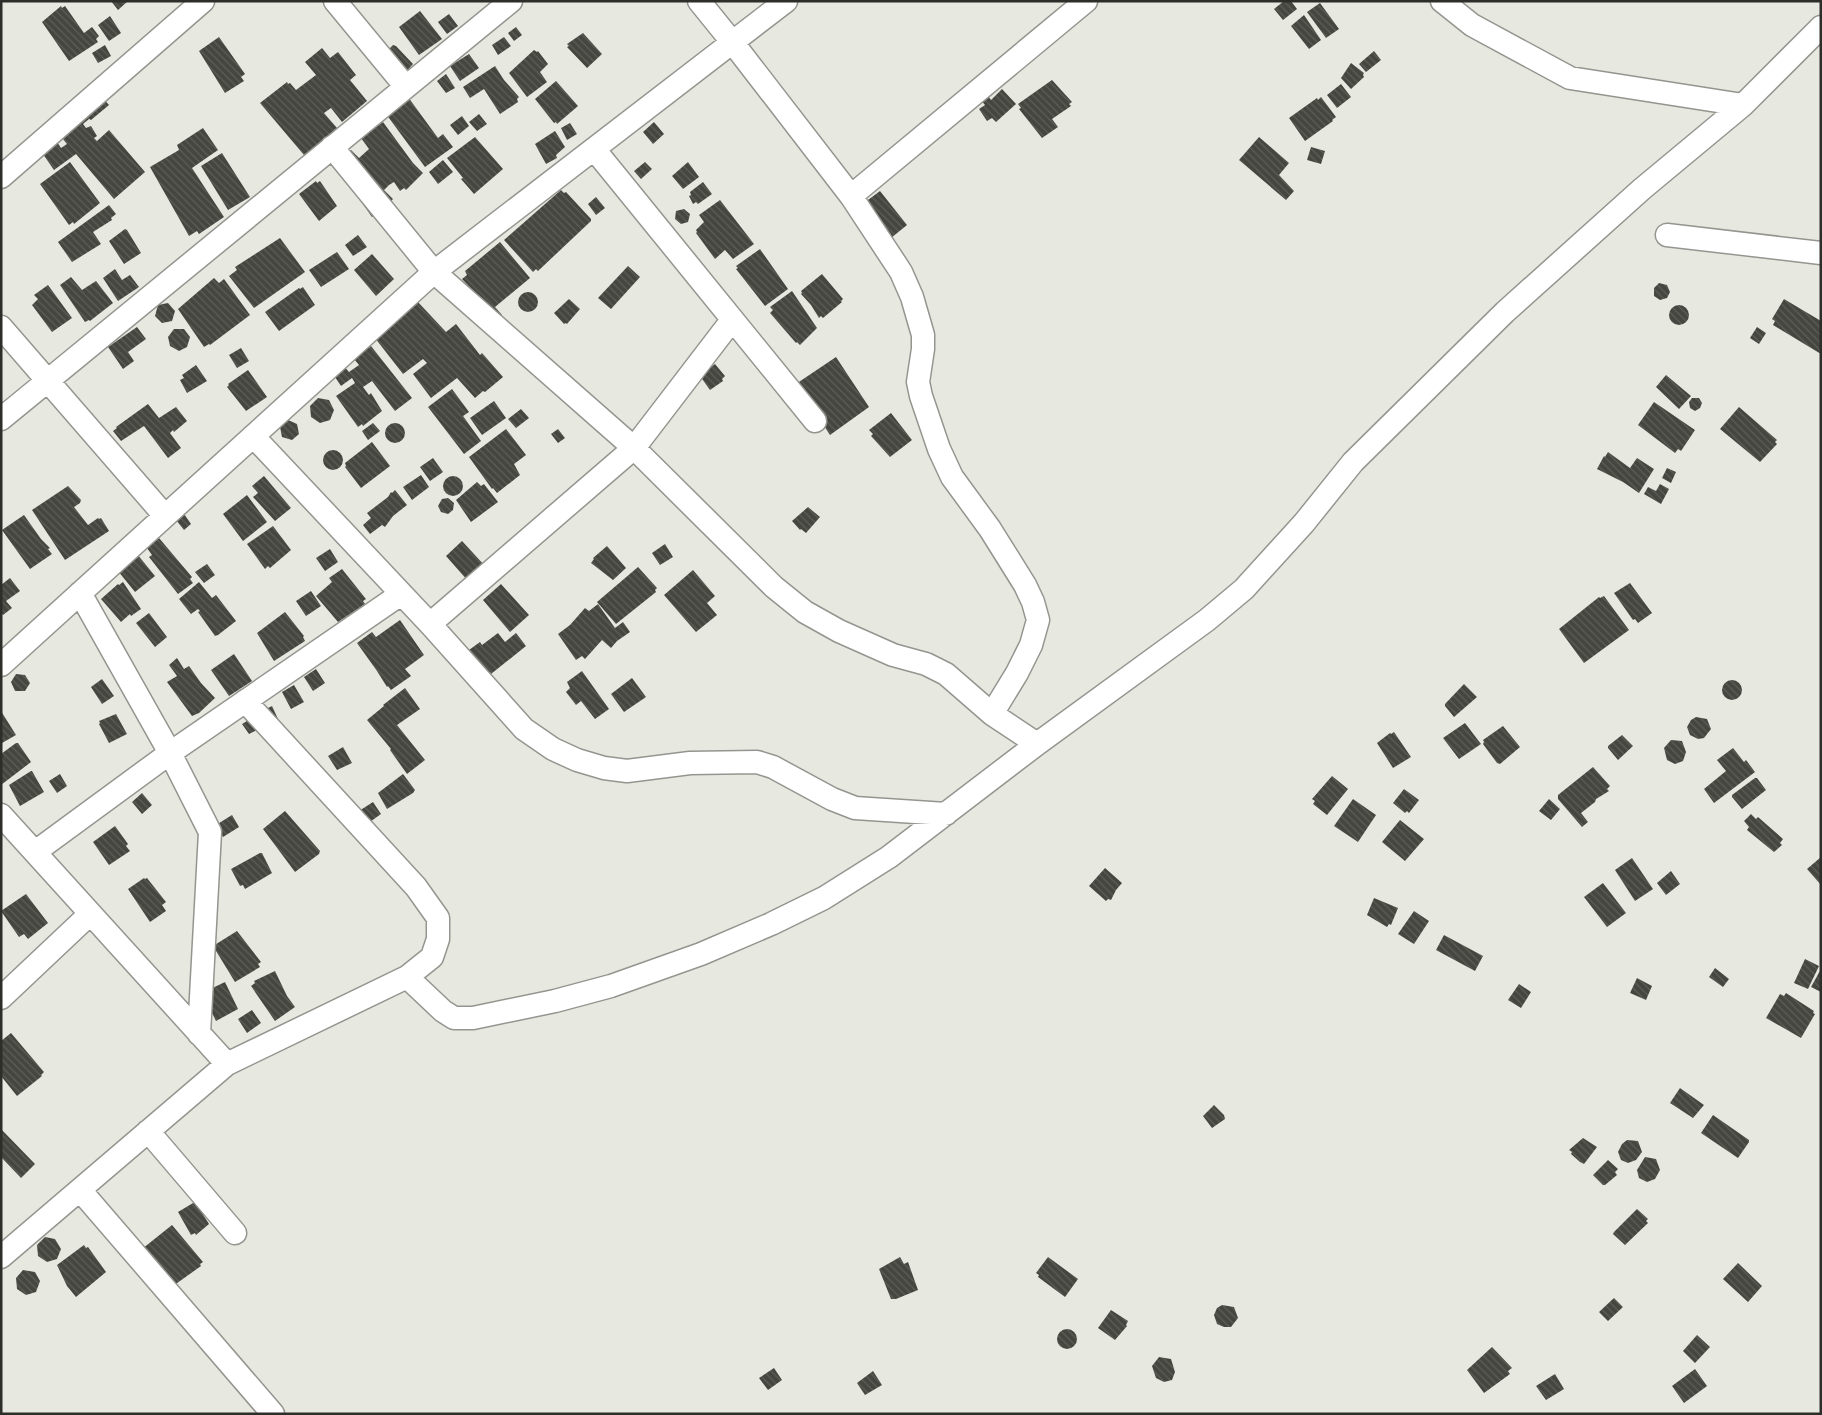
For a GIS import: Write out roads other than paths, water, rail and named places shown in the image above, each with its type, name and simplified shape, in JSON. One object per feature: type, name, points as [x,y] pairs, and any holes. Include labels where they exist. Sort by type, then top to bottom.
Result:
[{"type":"street","points":[[1,177],[203,1]]},
{"type":"street","points":[[335,1],[406,87]]},
{"type":"street","points":[[1,419],[511,1]]},
{"type":"street","points":[[699,1],[733,42],[851,196],[901,272],[912,297],[923,335],[918,382],[921,396],[946,465],[990,529],[1025,586],[1033,602],[1038,620],[1028,652],[992,714]]},
{"type":"street","points":[[1,664],[434,272],[786,1]]},
{"type":"street","points":[[851,196],[1086,1]]},
{"type":"street","points":[[1442,1],[1472,25],[1570,78],[1743,105]]},
{"type":"street","points":[[406,977],[443,1011],[454,1018],[473,1018],[555,1001],[611,986],[701,954],[771,924],[824,898],[889,858],[1037,744],[1207,620],[1244,589],[1304,523],[1353,462],[1505,312],[1642,189],[1743,105],[1821,26]]},
{"type":"street","points":[[332,147],[434,272],[634,448],[774,587],[805,612],[838,631],[893,655],[926,664],[946,674],[992,714],[1037,744]]},
{"type":"street","points":[[594,149],[815,421]]},
{"type":"street","points":[[1667,235],[1821,253]]},
{"type":"street","points":[[430,624],[634,448],[732,320]]},
{"type":"street","points":[[1,327],[165,516]]},
{"type":"street","points":[[253,436],[430,624],[524,729],[553,749],[577,760],[604,768],[627,771],[690,763],[757,762],[773,767],[832,799],[855,808],[946,814]]},
{"type":"street","points":[[80,593],[170,753],[210,832],[199,1034]]},
{"type":"street","points":[[35,852],[170,753],[401,594]]},
{"type":"street","points":[[1,1257],[227,1064],[406,977],[432,957],[438,939],[438,918],[416,887],[245,701]]},
{"type":"street","points":[[1,815],[227,1064]]},
{"type":"street","points":[[1,998],[90,914]]},
{"type":"street","points":[[148,1131],[235,1233]]},
{"type":"street","points":[[80,1190],[273,1414]]}]
